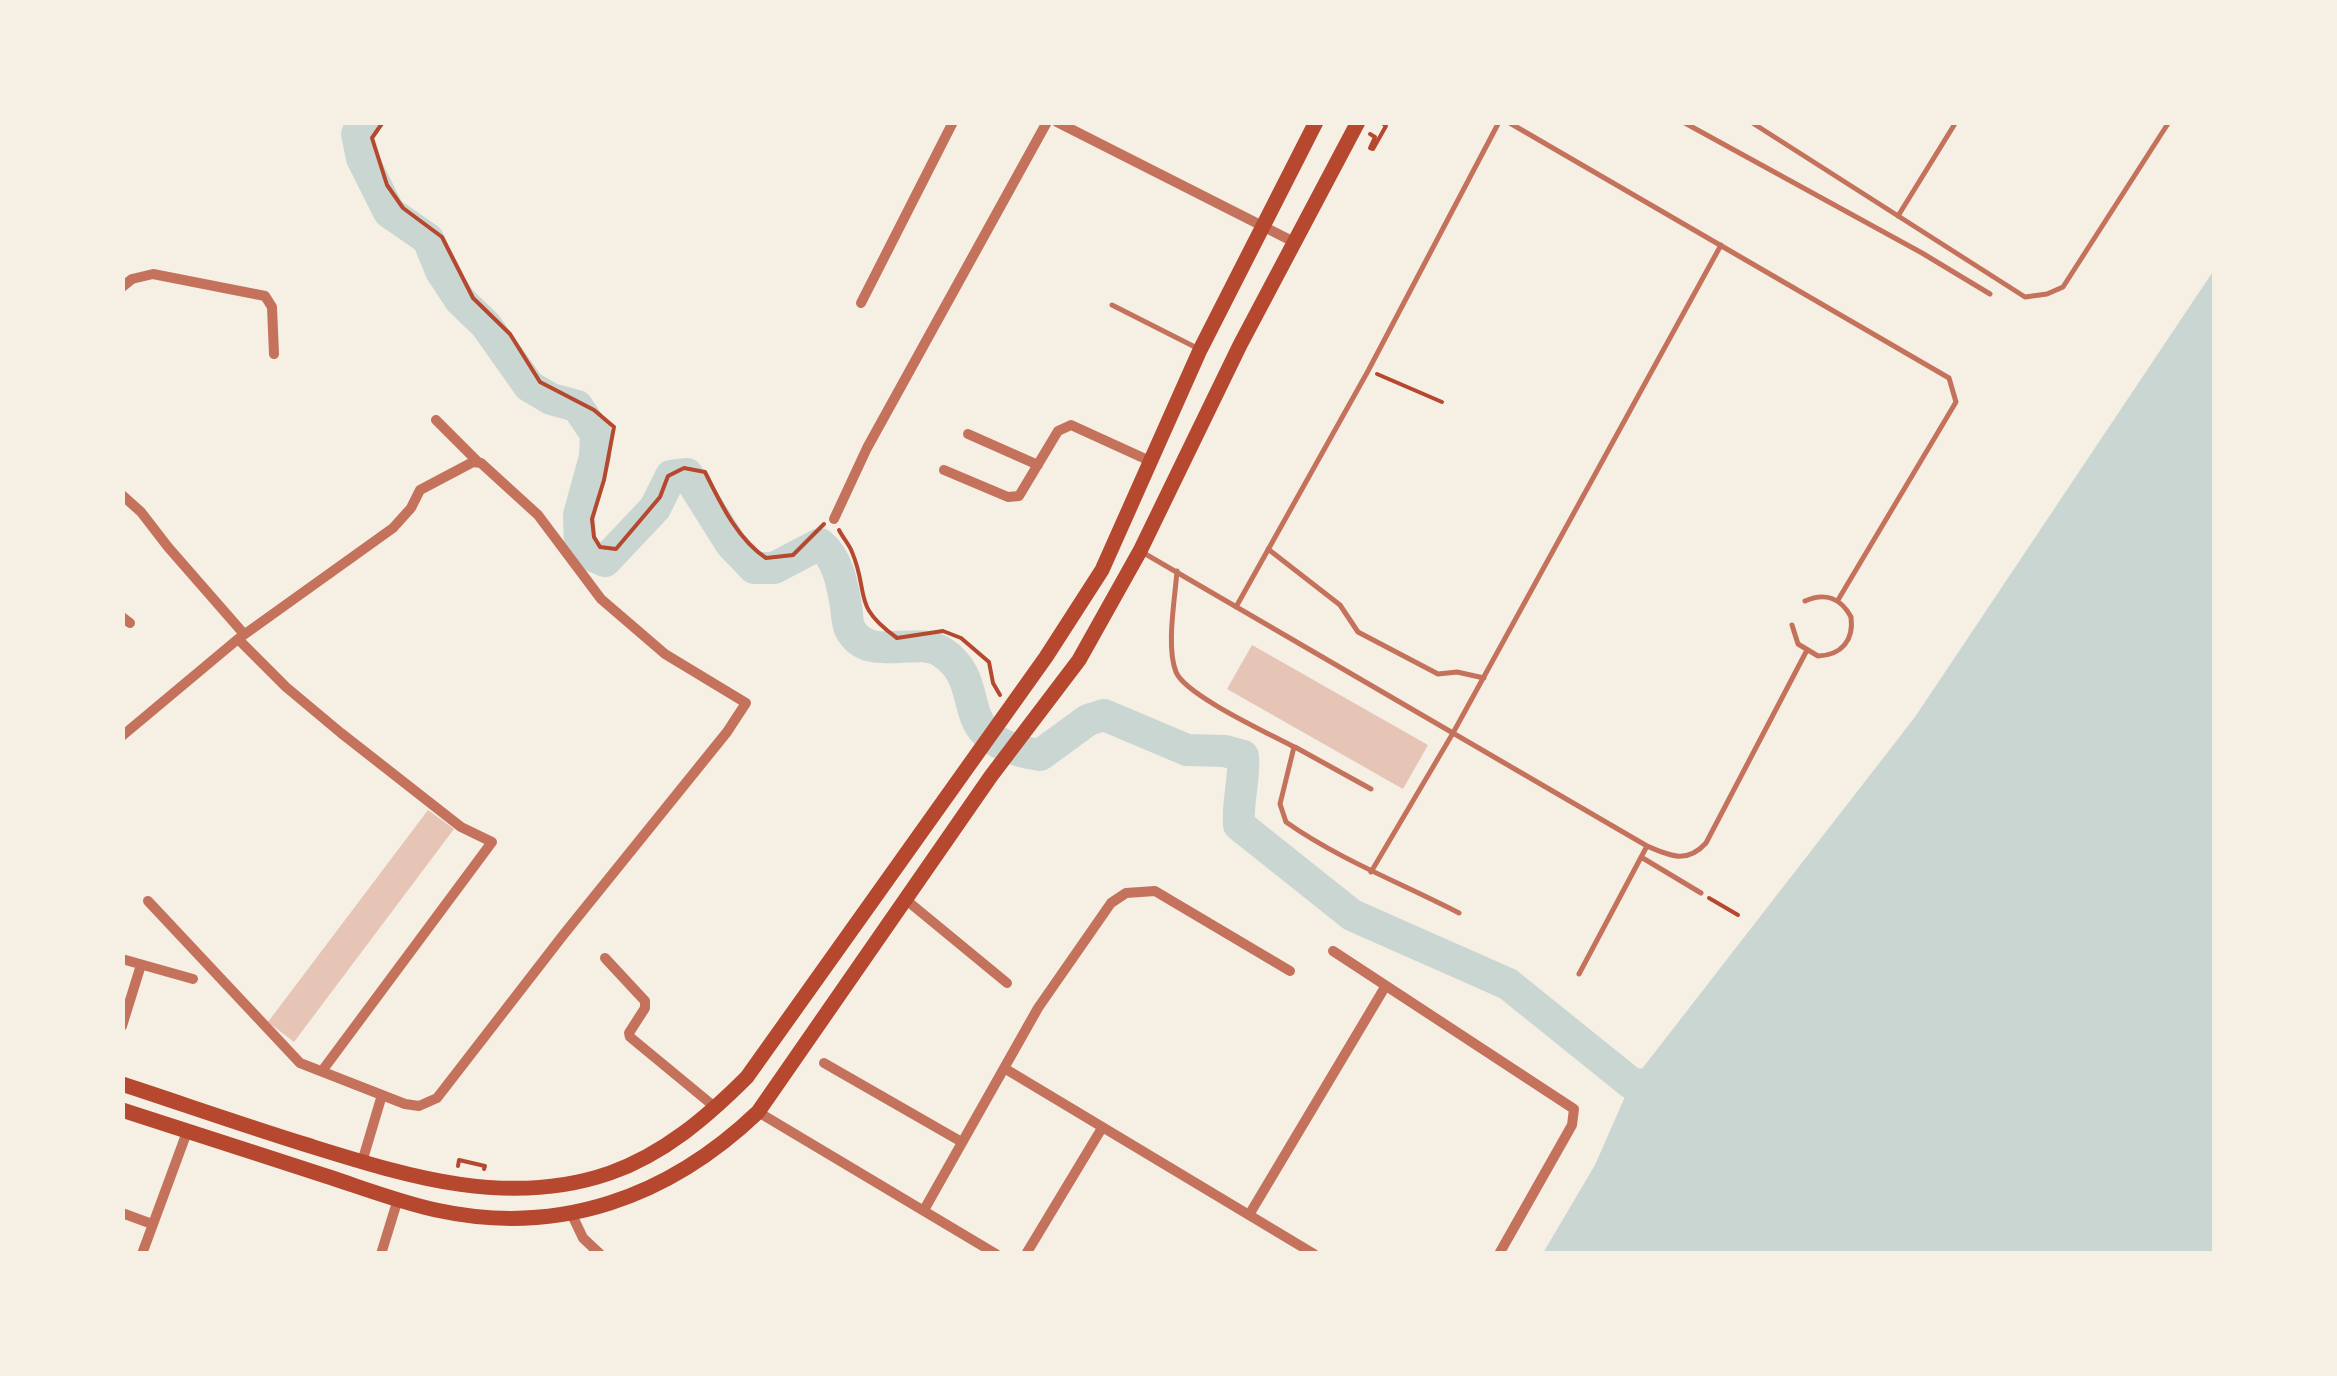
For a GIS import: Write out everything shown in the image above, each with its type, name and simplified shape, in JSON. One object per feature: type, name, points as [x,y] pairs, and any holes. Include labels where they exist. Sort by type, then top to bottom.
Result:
[{"type":"main road","points":[[122,1084],[426,1181],[482,1188],[547,1186],[609,1174],[662,1150],[716,1108],[747,1078],[1074,616],[1102,570],[1200,350],[1316,122]]},
{"type":"main road","points":[[122,1110],[398,1199],[478,1217],[526,1219],[572,1215],[634,1196],[688,1168],[729,1140],[758,1112],[991,776],[1079,660],[1140,550],[1209,407],[1358,122]]},
{"type":"street","points":[[861,303],[954,122]]},
{"type":"street","points":[[834,518],[884,416],[1047,122]]},
{"type":"street","points":[[1057,122],[1294,242]]},
{"type":"street","points":[[122,287],[153,274],[264,296],[272,307],[274,354]]},
{"type":"street","points":[[148,901],[300,1064],[419,1106],[438,1098],[746,706],[745,701],[665,654],[601,599],[538,514],[436,420]]},
{"type":"street","points":[[944,470],[1008,497],[1019,496],[1058,431],[1070,425],[1150,461]]},
{"type":"street","points":[[968,434],[1038,465]]},
{"type":"street","points":[[124,733],[241,637],[393,528],[411,508],[420,490],[478,462]]},
{"type":"street","points":[[122,495],[142,512],[286,687],[461,827],[492,842],[322,1072]]},
{"type":"street","points":[[924,1210],[1038,1008],[1111,903],[1126,893],[1155,891],[1290,971]]},
{"type":"street","points":[[905,900],[1007,982]]},
{"type":"street","points":[[1333,951],[1574,1109],[1572,1125],[1500,1254]]},
{"type":"street","points":[[604,958],[645,1001],[630,1037],[716,1108]]},
{"type":"street","points":[[122,959],[193,979]]},
{"type":"street","points":[[122,1026],[141,965]]},
{"type":"street","points":[[1249,1215],[1385,987]]},
{"type":"street","points":[[824,1063],[960,1141]]},
{"type":"street","points":[[1004,1068],[1314,1254]]},
{"type":"street","points":[[362,1162],[382,1095]]},
{"type":"street","points":[[758,1112],[996,1254]]},
{"type":"street","points":[[1026,1254],[1102,1128]]},
{"type":"street","points":[[142,1254],[187,1132]]},
{"type":"street","points":[[381,1254],[398,1199]]},
{"type":"street","points":[[122,1213],[152,1224]]},
{"type":"street","points":[[572,1215],[583,1238],[600,1254]]},
{"type":"lane","points":[[1236,607],[1368,370],[1499,122]]},
{"type":"lane","points":[[1508,122],[1949,378],[1956,402],[1838,600]]},
{"type":"lane","points":[[1683,122],[1990,294]]},
{"type":"lane","points":[[1751,122],[2025,297],[2063,287],[2169,122]]},
{"type":"lane","points":[[1898,216],[1956,122]]},
{"type":"lane","points":[[1371,872],[1454,733],[1722,245]]},
{"type":"lane","points":[[1112,305],[1200,350]]},
{"type":"lane","points":[[1140,550],[1647,846],[1683,858],[1696,854],[1706,843],[1806,652]]},
{"type":"lane","points":[[1268,550],[1340,604],[1358,632],[1438,674],[1457,672],[1484,678]]},
{"type":"lane","points":[[1177,571],[1173,656],[1180,680],[1191,690],[1371,790]]},
{"type":"lane","points":[[1792,625],[1793,635],[1806,652],[1828,656],[1846,644],[1853,627],[1852,617],[1838,600],[1826,596],[1805,601]]},
{"type":"lane","points":[[1294,747],[1280,804],[1286,822],[1371,872],[1460,913]]},
{"type":"lane","points":[[1578,974],[1647,846]]},
{"type":"lane","points":[[1641,857],[1701,893]]},
{"type":"path","points":[[383,122],[372,138],[387,185],[402,208],[442,237],[474,298],[510,334],[540,382],[594,410],[614,428],[592,519],[594,538],[600,547],[616,549],[660,497],[668,476],[684,468],[705,472],[742,535],[753,550],[766,558],[793,554],[834,518],[852,550],[867,611],[897,638],[942,630],[962,638],[988,662],[1003,714]]},
{"type":"path","points":[[1375,137],[1370,148],[1373,149],[1386,126],[1381,122]]},
{"type":"path","points":[[1368,370],[1442,402]]},
{"type":"path","points":[[1701,893],[1738,915]]},
{"type":"path","points":[[466,1168],[458,1166],[460,1160],[485,1166]]},
{"type":"shaded area","points":[[2214,270],[2214,1253],[1543,1253],[1595,1165],[1631,1083],[1915,717]]},
{"type":"building","points":[[1252,645],[1428,745],[1403,789],[1227,689]]},
{"type":"building","points":[[428,810],[454,829],[294,1042],[268,1022]]},
{"type":"waterway","points":[[364,122],[357,134],[362,158],[389,212],[428,239],[441,271],[460,300],[486,325],[529,386],[551,399],[577,406],[596,434],[595,457],[579,515],[580,544],[588,554],[605,561],[655,508],[671,476],[687,474],[731,544],[754,568],[774,568],[820,544],[838,572],[849,627],[858,639],[880,647],[919,646],[942,652],[957,666],[980,725],[991,737],[1010,748],[1040,755],[1088,720],[1104,715],[1187,750],[1225,751],[1243,756],[1239,825],[1352,915],[1508,984],[1631,1083],[1671,1091]]}]
